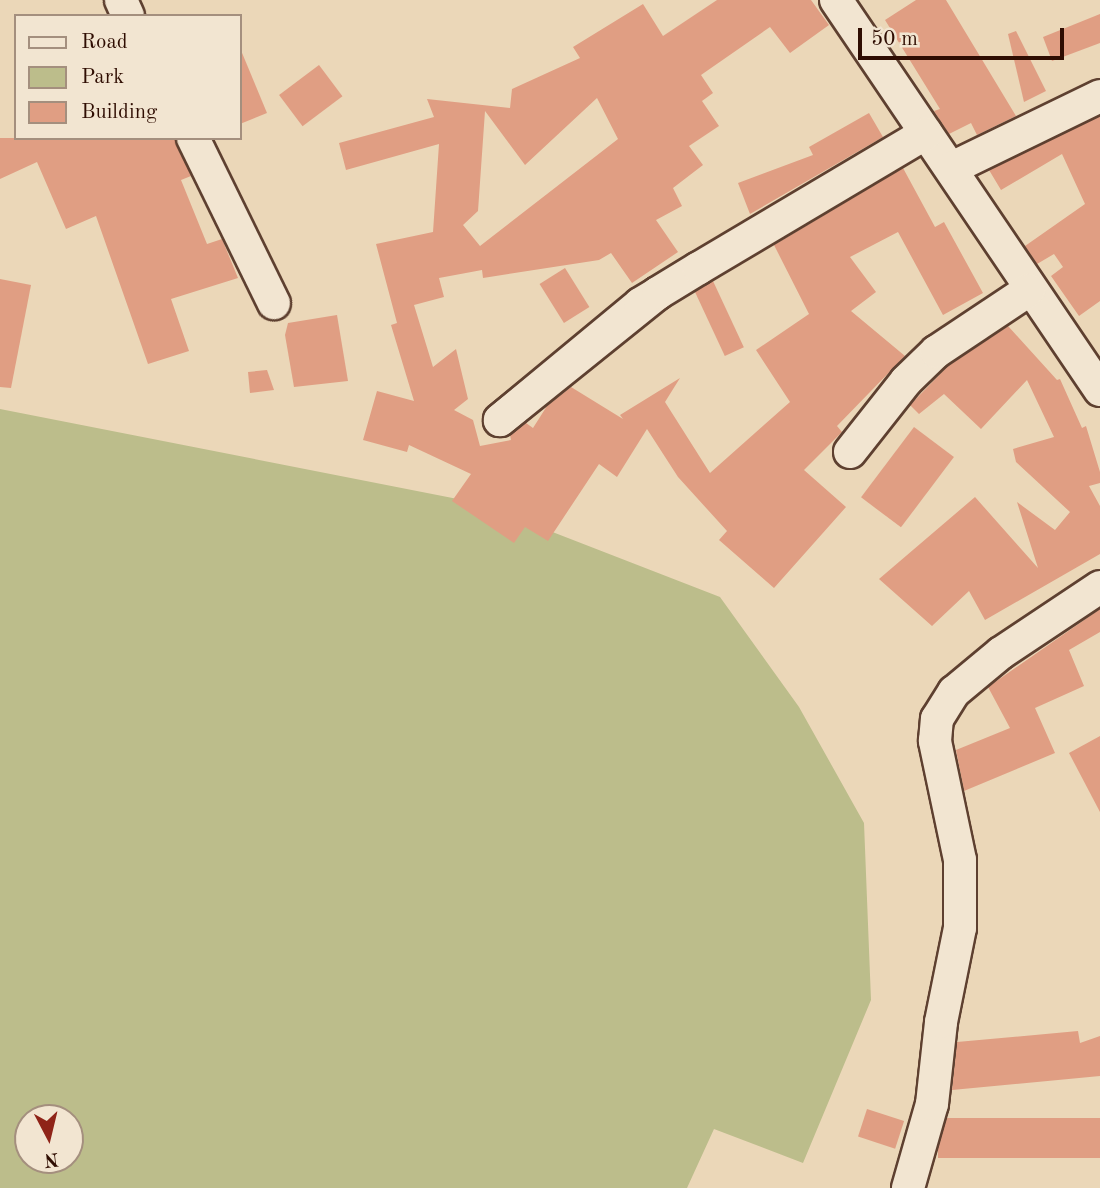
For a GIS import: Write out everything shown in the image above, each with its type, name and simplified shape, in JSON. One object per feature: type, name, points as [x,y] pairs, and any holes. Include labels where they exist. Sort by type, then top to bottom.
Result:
[{"type":"street","points":[[836,0],[952,168],[1029,290],[1100,390]]},
{"type":"street","points":[[952,168],[1100,96]]},
{"type":"street","points":[[658,293],[500,420],[640,304],[658,293],[926,133]]},
{"type":"street","points":[[194,140],[274,303]]},
{"type":"street","points":[[850,452],[906,381],[936,352],[1029,290]]},
{"type":"street","points":[[908,1188],[932,1104],[941,1022],[960,928],[960,860],[935,741],[937,719],[954,692],[1002,653],[1100,587]]},
{"type":"green space","points":[[0,409],[478,503],[720,597],[799,707],[864,823],[871,1000],[803,1163],[714,1129],[687,1188],[0,1188]]},
{"type":"building","points":[[717,0],[811,0],[829,25],[790,53],[770,27],[701,75],[713,93],[702,101],[719,126],[689,146],[703,165],[673,188],[682,206],[656,220],[678,252],[632,283],[611,253],[599,260],[483,278],[482,270],[439,278],[444,297],[414,305],[433,367],[456,349],[468,399],[454,410],[473,420],[480,446],[511,440],[510,435],[526,423],[533,428],[547,406],[571,387],[623,419],[620,415],[680,378],[665,402],[710,473],[790,402],[756,350],[809,314],[774,245],[903,168],[935,227],[944,222],[983,293],[943,315],[898,232],[850,257],[876,292],[851,311],[905,356],[837,426],[842,432],[804,470],[846,507],[774,588],[719,540],[727,531],[678,477],[647,429],[617,477],[599,464],[548,541],[525,527],[514,543],[452,501],[471,474],[409,445],[407,452],[363,440],[377,391],[414,401],[391,325],[397,323],[376,244],[433,232],[439,144],[346,170],[339,143],[434,117],[427,99],[510,108],[512,89],[580,58],[573,47],[643,4],[663,36]],"holes":[[[597,98],[618,139],[480,246],[463,225],[478,211],[485,111],[525,165]]]},
{"type":"building","points":[[916,0],[946,0],[1016,116],[977,135],[971,123],[949,134],[934,111],[940,109],[885,20]]},
{"type":"building","points":[[1100,14],[1100,43],[1052,61],[1043,37]]},
{"type":"building","points":[[1016,31],[1046,91],[1024,102],[1008,34]]},
{"type":"building","points":[[242,53],[267,113],[242,123]]},
{"type":"building","points":[[319,65],[342,96],[303,126],[279,95]]},
{"type":"building","points":[[869,113],[883,137],[750,214],[738,183],[813,155],[809,147]]},
{"type":"building","points":[[1100,116],[1100,301],[1079,316],[1051,276],[1063,267],[1054,254],[1037,264],[1025,246],[1085,204],[1062,154],[1001,190],[989,170]]},
{"type":"building","points":[[0,138],[176,140],[191,176],[181,180],[207,244],[222,239],[238,278],[171,299],[189,351],[148,364],[96,216],[66,229],[37,162],[0,179]]},
{"type":"building","points":[[565,268],[589,307],[564,323],[540,284]]},
{"type":"building","points":[[0,279],[31,285],[11,388],[0,387]]},
{"type":"building","points":[[713,281],[744,347],[725,356],[694,290]]},
{"type":"building","points":[[337,315],[348,381],[294,387],[285,335],[288,323]]},
{"type":"building","points":[[1008,326],[1057,380],[1060,379],[1082,428],[1086,426],[1100,472],[1100,483],[1089,486],[1100,506],[1100,554],[985,620],[969,591],[932,626],[879,579],[975,497],[1038,568],[1017,502],[1055,530],[1070,512],[1016,462],[1013,449],[1054,437],[1027,380],[981,429],[944,394],[919,414],[910,405],[948,366]]},
{"type":"building","points":[[267,370],[274,390],[250,393],[248,372]]},
{"type":"building","points":[[914,427],[954,457],[901,527],[861,497]]},
{"type":"building","points":[[1100,609],[1100,632],[1069,650],[1084,686],[1035,708],[1055,753],[964,791],[956,750],[1010,728],[988,687]]},
{"type":"building","points":[[1100,736],[1100,812],[1069,753]]},
{"type":"building","points":[[1078,1031],[1080,1043],[1100,1036],[1100,1076],[952,1090],[957,1042]]},
{"type":"building","points":[[867,1109],[904,1121],[895,1149],[858,1137]]},
{"type":"building","points":[[938,1118],[1100,1118],[1100,1158],[938,1158]]}]
